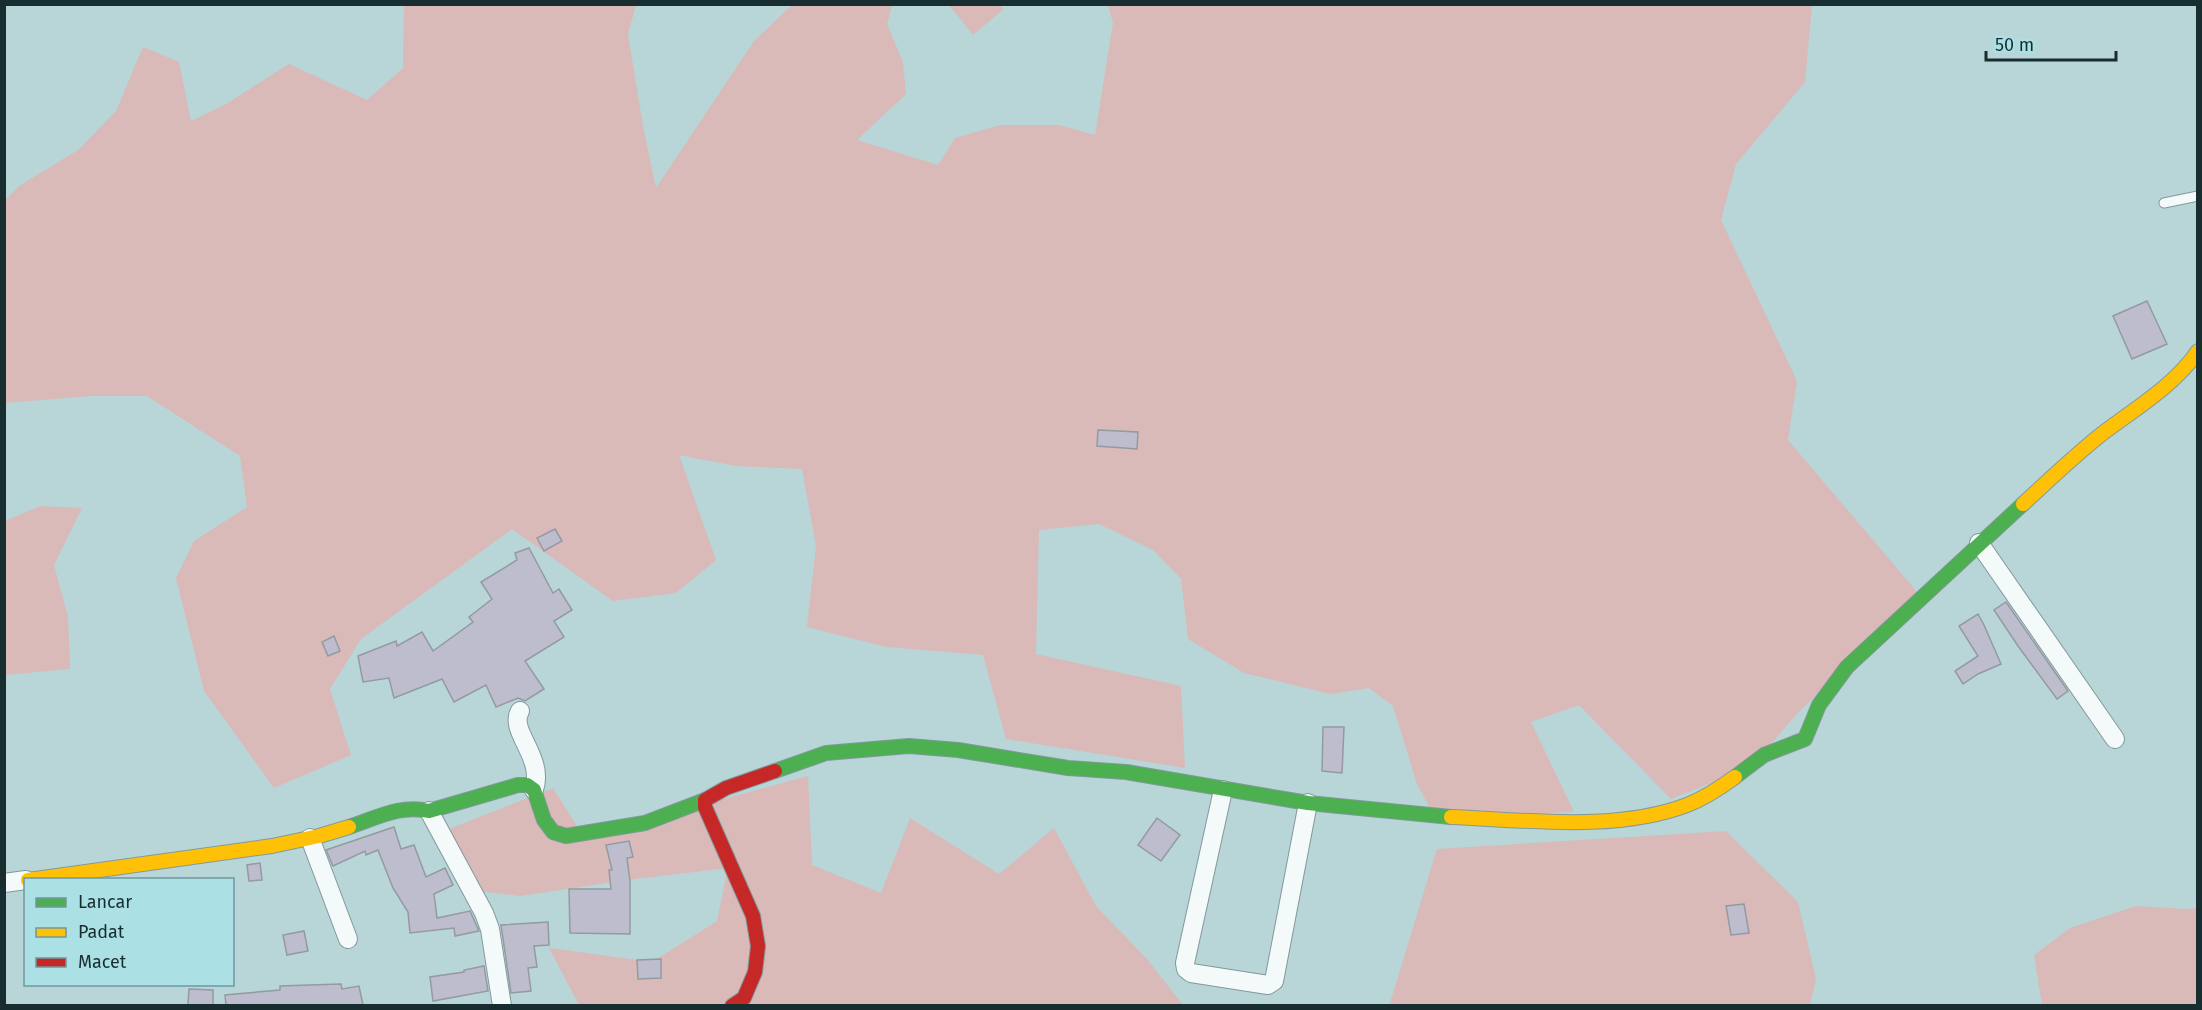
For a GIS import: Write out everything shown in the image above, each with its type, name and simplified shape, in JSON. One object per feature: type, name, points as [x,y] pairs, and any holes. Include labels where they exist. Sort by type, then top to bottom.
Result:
[{"type":"street","points":[[520,711],[516,717],[517,725],[535,765],[537,778],[534,790],[544,820],[553,832],[566,836],[645,823],[705,800],[726,788],[826,753],[909,746],[958,750],[1068,768],[1126,772],[1308,803],[1439,817],[1601,822],[1634,819],[1687,805],[1714,792],[1764,754],[1805,739],[1820,702],[1837,679],[1869,644],[1939,584],[1979,543],[2091,443],[2184,369],[2198,351]]},
{"type":"street","points":[[1979,543],[2115,739]]},
{"type":"street","points":[[40,878],[213,856],[310,838],[403,808],[429,811],[518,785],[527,785],[534,790]]},
{"type":"street","points":[[1223,790],[1185,963],[1186,969],[1191,973],[1268,985],[1274,981],[1308,803]]},
{"type":"street","points":[[705,800],[705,807],[753,915],[758,946],[755,972],[744,998],[732,1005]]},
{"type":"street","points":[[429,811],[484,913],[490,929],[495,1005]]},
{"type":"street","points":[[310,838],[348,939]]},
{"type":"street","points":[[4,883],[24,880]]},
{"type":"lane","points":[[2164,203],[2198,196]]},
{"type":"shaded area","points":[[404,5],[636,5],[628,34],[656,188],[754,41],[792,5],[892,5],[887,24],[903,62],[906,94],[857,140],[938,165],[955,138],[1000,125],[1059,125],[1095,135],[1113,23],[1108,5],[1812,5],[1805,82],[1736,164],[1721,220],[1797,381],[1788,440],[1918,593],[1795,716],[1751,767],[1671,799],[1579,705],[1531,722],[1574,812],[1435,817],[1417,784],[1393,706],[1369,688],[1330,694],[1244,673],[1188,639],[1181,579],[1153,550],[1099,524],[1039,530],[1036,654],[1181,686],[1185,768],[1006,739],[983,655],[887,647],[807,627],[816,546],[802,469],[736,466],[679,455],[716,560],[676,593],[613,601],[512,529],[361,639],[330,689],[351,755],[274,788],[204,691],[176,578],[194,541],[247,507],[240,456],[147,396],[91,396],[5,403],[5,200],[19,186],[78,150],[116,111],[143,47],[179,62],[191,121],[226,104],[289,64],[367,100],[403,68]]},
{"type":"shaded area","points":[[949,5],[1000,5],[1004,9],[973,35]]},
{"type":"shaded area","points":[[40,506],[82,508],[54,565],[68,617],[70,669],[5,675],[5,521]]},
{"type":"shaded area","points":[[808,776],[812,865],[881,893],[910,818],[999,874],[1054,828],[1096,906],[1147,959],[1183,1005],[579,1005],[549,948],[652,962],[717,921],[728,868],[520,896],[470,890],[449,829],[553,788],[584,837]]},
{"type":"shaded area","points":[[1726,831],[1798,902],[1816,979],[1810,1005],[1389,1006],[1437,849]]},
{"type":"shaded area","points":[[2136,906],[2197,908],[2197,1005],[2042,1005],[2034,955],[2070,928]]},
{"type":"building","points":[[2147,301],[2167,344],[2132,359],[2113,316]]},
{"type":"building","points":[[1098,430],[1138,432],[1137,449],[1097,446]]},
{"type":"building","points":[[555,529],[562,541],[544,551],[537,538]]},
{"type":"building","points":[[529,548],[553,593],[559,589],[572,610],[554,621],[564,637],[525,661],[544,689],[525,701],[518,698],[496,707],[486,685],[454,702],[442,679],[394,698],[389,678],[363,682],[358,656],[396,641],[397,646],[422,632],[433,651],[473,622],[469,617],[492,599],[481,582],[517,560],[515,553]]},
{"type":"building","points":[[2006,602],[2068,691],[2057,699],[1994,610]]},
{"type":"building","points":[[1978,614],[2001,664],[1978,674],[1963,684],[1955,671],[1978,656],[1959,626]]},
{"type":"building","points":[[334,636],[340,651],[328,656],[322,642]]},
{"type":"building","points":[[1323,727],[1344,727],[1342,773],[1322,771]]},
{"type":"building","points":[[1157,818],[1180,835],[1161,861],[1138,845]]},
{"type":"building","points":[[394,827],[401,849],[414,845],[426,877],[445,868],[453,885],[434,894],[437,918],[470,911],[479,931],[455,936],[454,928],[410,933],[408,912],[393,888],[378,850],[366,855],[365,851],[333,866],[326,850]]},
{"type":"building","points":[[629,841],[633,857],[627,858],[630,881],[630,934],[570,933],[569,889],[611,889],[609,870],[612,870],[606,845]]},
{"type":"building","points":[[260,863],[262,880],[249,881],[247,865]]},
{"type":"building","points":[[1744,904],[1749,933],[1731,935],[1726,906]]},
{"type":"building","points":[[548,922],[549,945],[534,946],[537,967],[528,968],[531,991],[511,993],[501,925]]},
{"type":"building","points":[[304,931],[308,951],[287,955],[283,935]]},
{"type":"building","points":[[661,959],[661,978],[638,979],[637,960]]},
{"type":"building","points":[[484,966],[488,991],[433,1001],[430,977],[464,972],[464,970]]},
{"type":"building","points":[[341,984],[342,989],[359,986],[363,1005],[226,1005],[225,995],[280,990],[280,986]]},
{"type":"building","points":[[189,989],[213,990],[213,1005],[188,1005]]},
{"type":"traffic: fast","points":[[1735,777],[1764,755],[1805,739],[1819,705],[1847,667],[2023,504]]},
{"type":"traffic: fast","points":[[775,771],[826,753],[909,746],[958,750],[1068,768],[1126,772],[1308,803],[1451,817]]},
{"type":"traffic: fast","points":[[349,827],[389,813],[408,809],[429,811],[518,785],[527,785],[534,790],[544,820],[553,832],[566,836],[645,823],[705,800]]},
{"type":"traffic: slow","points":[[2023,504],[2093,441],[2167,385],[2198,351]]},
{"type":"traffic: slow","points":[[1451,817],[1540,822],[1631,819],[1687,805],[1735,777]]},
{"type":"traffic: slow","points":[[42,878],[272,846],[349,827]]},
{"type":"traffic: jam","points":[[732,1006],[744,998],[755,972],[758,946],[753,916],[705,807],[705,800],[726,788],[775,771]]}]
